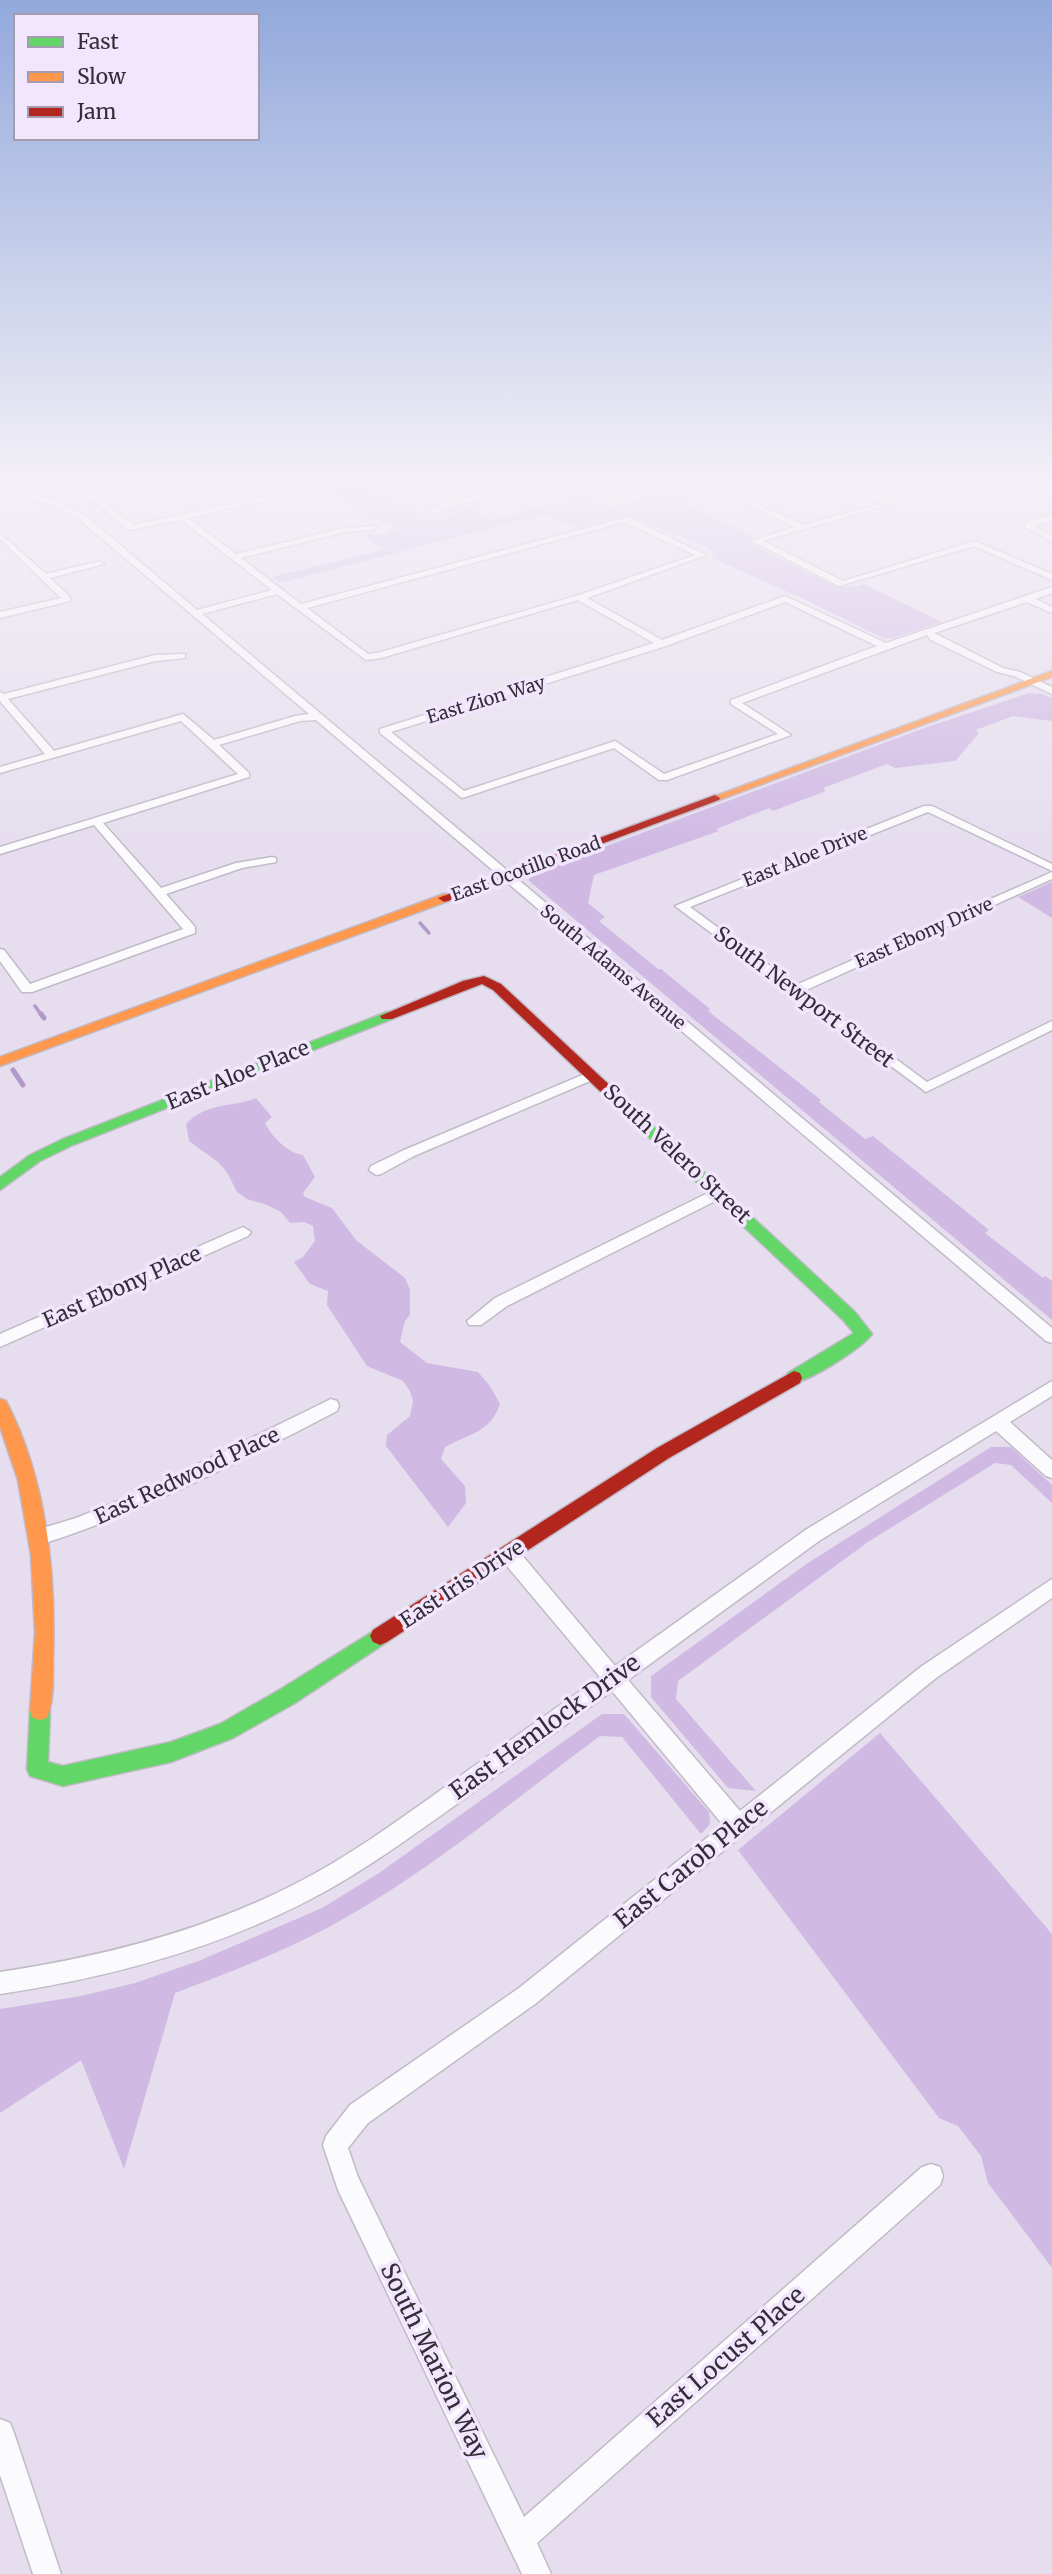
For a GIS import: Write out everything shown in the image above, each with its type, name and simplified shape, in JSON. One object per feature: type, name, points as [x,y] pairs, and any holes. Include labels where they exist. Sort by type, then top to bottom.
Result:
[{"type":"main road","name":"East Ocotillo Road","points":[[0,1062],[1052,661]]},
{"type":"main road","name":"East Ocotillo Road","points":[[0,1046],[1052,674]]},
{"type":"main road","name":"South Velero Street","points":[[484,980],[497,988],[592,1075],[849,1316],[864,1334]]},
{"type":"main road","name":"East Aloe Place","points":[[0,1185],[35,1158],[68,1142],[467,984],[484,980]]},
{"type":"main road","name":"East Iris Drive","points":[[39,1537],[45,1633],[36,1745],[37,1769],[63,1776],[125,1764],[171,1752],[226,1731],[288,1696],[702,1429],[846,1348],[864,1334]]},
{"type":"main road","points":[[0,1406],[7,1439],[35,1506],[39,1537]]},
{"type":"street","points":[[0,615],[37,606]]},
{"type":"street","name":"South Adams Avenue","points":[[185,606],[1052,1337]]},
{"type":"street","points":[[190,610],[206,606]]},
{"type":"street","points":[[299,607],[366,657],[378,656],[548,606]]},
{"type":"street","points":[[596,606],[663,643]]},
{"type":"street","name":"East Zion Way","points":[[765,606],[663,643],[384,731],[462,794],[615,744],[663,778],[786,735],[734,702],[885,646]]},
{"type":"street","name":"East Zion Way","points":[[800,606],[885,646]]},
{"type":"street","points":[[885,646],[1002,606]]},
{"type":"street","points":[[1052,610],[1049,613],[1052,617]]},
{"type":"street","points":[[928,631],[934,638],[1000,670],[1017,674],[1052,691]]},
{"type":"street","points":[[52,755],[1,696],[155,658],[182,656]]},
{"type":"street","points":[[0,769],[183,717],[245,775],[0,851]]},
{"type":"street","points":[[214,747],[305,723],[318,717]]},
{"type":"street","name":"East Aloe Drive","points":[[681,906],[928,808],[1052,868]]},
{"type":"street","points":[[0,953],[27,989],[191,930],[96,821]]},
{"type":"street","points":[[158,893],[240,865],[272,860]]},
{"type":"street","name":"East Ebony Drive","points":[[796,990],[1052,875]]},
{"type":"street","name":"South Newport Street","points":[[681,906],[926,1088],[1052,1025]]},
{"type":"street","points":[[376,1170],[409,1153],[592,1075]]},
{"type":"street","points":[[475,1321],[501,1302],[718,1193]]},
{"type":"street","name":"East Ebony Place","points":[[0,1341],[243,1233]]},
{"type":"street","name":"East Hemlock Drive","points":[[0,1983],[72,1973],[187,1941],[290,1898],[346,1867],[407,1827],[813,1535],[1052,1388]]},
{"type":"street","name":"East Redwood Place","points":[[39,1537],[92,1522],[134,1506],[331,1406]]},
{"type":"street","points":[[999,1423],[1052,1471]]},
{"type":"street","points":[[509,1554],[738,1826]]},
{"type":"street","name":"East Carob Place","points":[[335,2145],[359,2114],[537,1989],[929,1672],[1052,1587]]},
{"type":"street","name":"South Marion Way","points":[[335,2145],[347,2181],[537,2574]]},
{"type":"street","name":"East Locust Place","points":[[520,2539],[931,2176]]},
{"type":"street","points":[[0,2433],[47,2574]]},
{"type":"shaded area","points":[[818,606],[909,606],[942,622],[893,638],[883,638]]},
{"type":"shaded area","points":[[1029,693],[1052,698],[1052,721],[1013,716],[976,730],[979,733],[955,761],[895,768],[887,764],[823,788],[826,791],[773,811],[769,808],[716,829],[719,831],[594,875],[588,903],[605,917],[599,921],[821,1100],[819,1102],[865,1139],[873,1136],[989,1230],[985,1233],[1043,1278],[1045,1276],[1052,1281],[1052,1320],[528,880],[537,872],[924,728]]},
{"type":"shaded area","points":[[1052,882],[1052,918],[1018,897]]},
{"type":"shaded area","points":[[256,1098],[272,1117],[265,1123],[272,1134],[286,1148],[303,1155],[315,1177],[303,1193],[305,1197],[332,1208],[356,1240],[405,1278],[410,1290],[410,1315],[405,1321],[400,1342],[427,1363],[478,1372],[500,1404],[491,1421],[485,1426],[445,1447],[441,1459],[465,1486],[466,1503],[448,1527],[386,1446],[387,1435],[410,1416],[413,1401],[410,1391],[403,1381],[367,1366],[327,1305],[328,1291],[310,1284],[294,1262],[303,1257],[315,1241],[313,1226],[304,1222],[290,1223],[281,1212],[247,1199],[237,1192],[219,1163],[189,1141],[186,1124],[194,1117],[211,1109]]},
{"type":"shaded area","points":[[991,1447],[1011,1447],[1052,1485],[1052,1503],[1011,1465],[995,1463],[868,1542],[678,1681],[676,1699],[756,1791],[728,1788],[651,1697],[651,1676],[808,1563]]},
{"type":"shaded area","points":[[602,1714],[624,1714],[709,1812],[710,1824],[701,1834],[622,1737],[600,1736],[411,1877],[345,1918],[283,1950],[175,1993],[124,2169],[81,2060],[0,2113],[0,2009],[81,1996],[135,1983],[201,1960],[322,1908],[379,1873]]},
{"type":"shaded area","points":[[880,1733],[1052,1934],[1052,2268],[988,2183],[981,2156],[958,2126],[939,2118],[738,1850]]},
{"type":"waterway","points":[[420,923],[429,933]]},
{"type":"waterway","points":[[35,1006],[42,1016]]},
{"type":"waterway","points":[[41,1014],[44,1018]]},
{"type":"waterway","points":[[13,1070],[23,1085]]},
{"type":"traffic: fast","points":[[0,1185],[35,1158],[68,1142],[387,1016]]},
{"type":"traffic: fast","points":[[627,1109],[849,1316],[864,1334],[846,1348],[794,1378]]},
{"type":"traffic: fast","points":[[40,1711],[37,1769],[63,1776],[171,1752],[226,1731],[288,1696],[380,1636]]},
{"type":"traffic: slow","points":[[715,798],[1052,674]]},
{"type":"traffic: slow","points":[[0,1062],[444,898]]},
{"type":"traffic: slow","points":[[0,1406],[27,1480],[41,1555],[44,1632],[40,1711]]},
{"type":"traffic: jam","points":[[444,898],[715,798]]},
{"type":"traffic: jam","points":[[387,1016],[467,984],[484,980],[497,987],[627,1109]]},
{"type":"traffic: jam","points":[[380,1636],[663,1453],[794,1378]]}]
